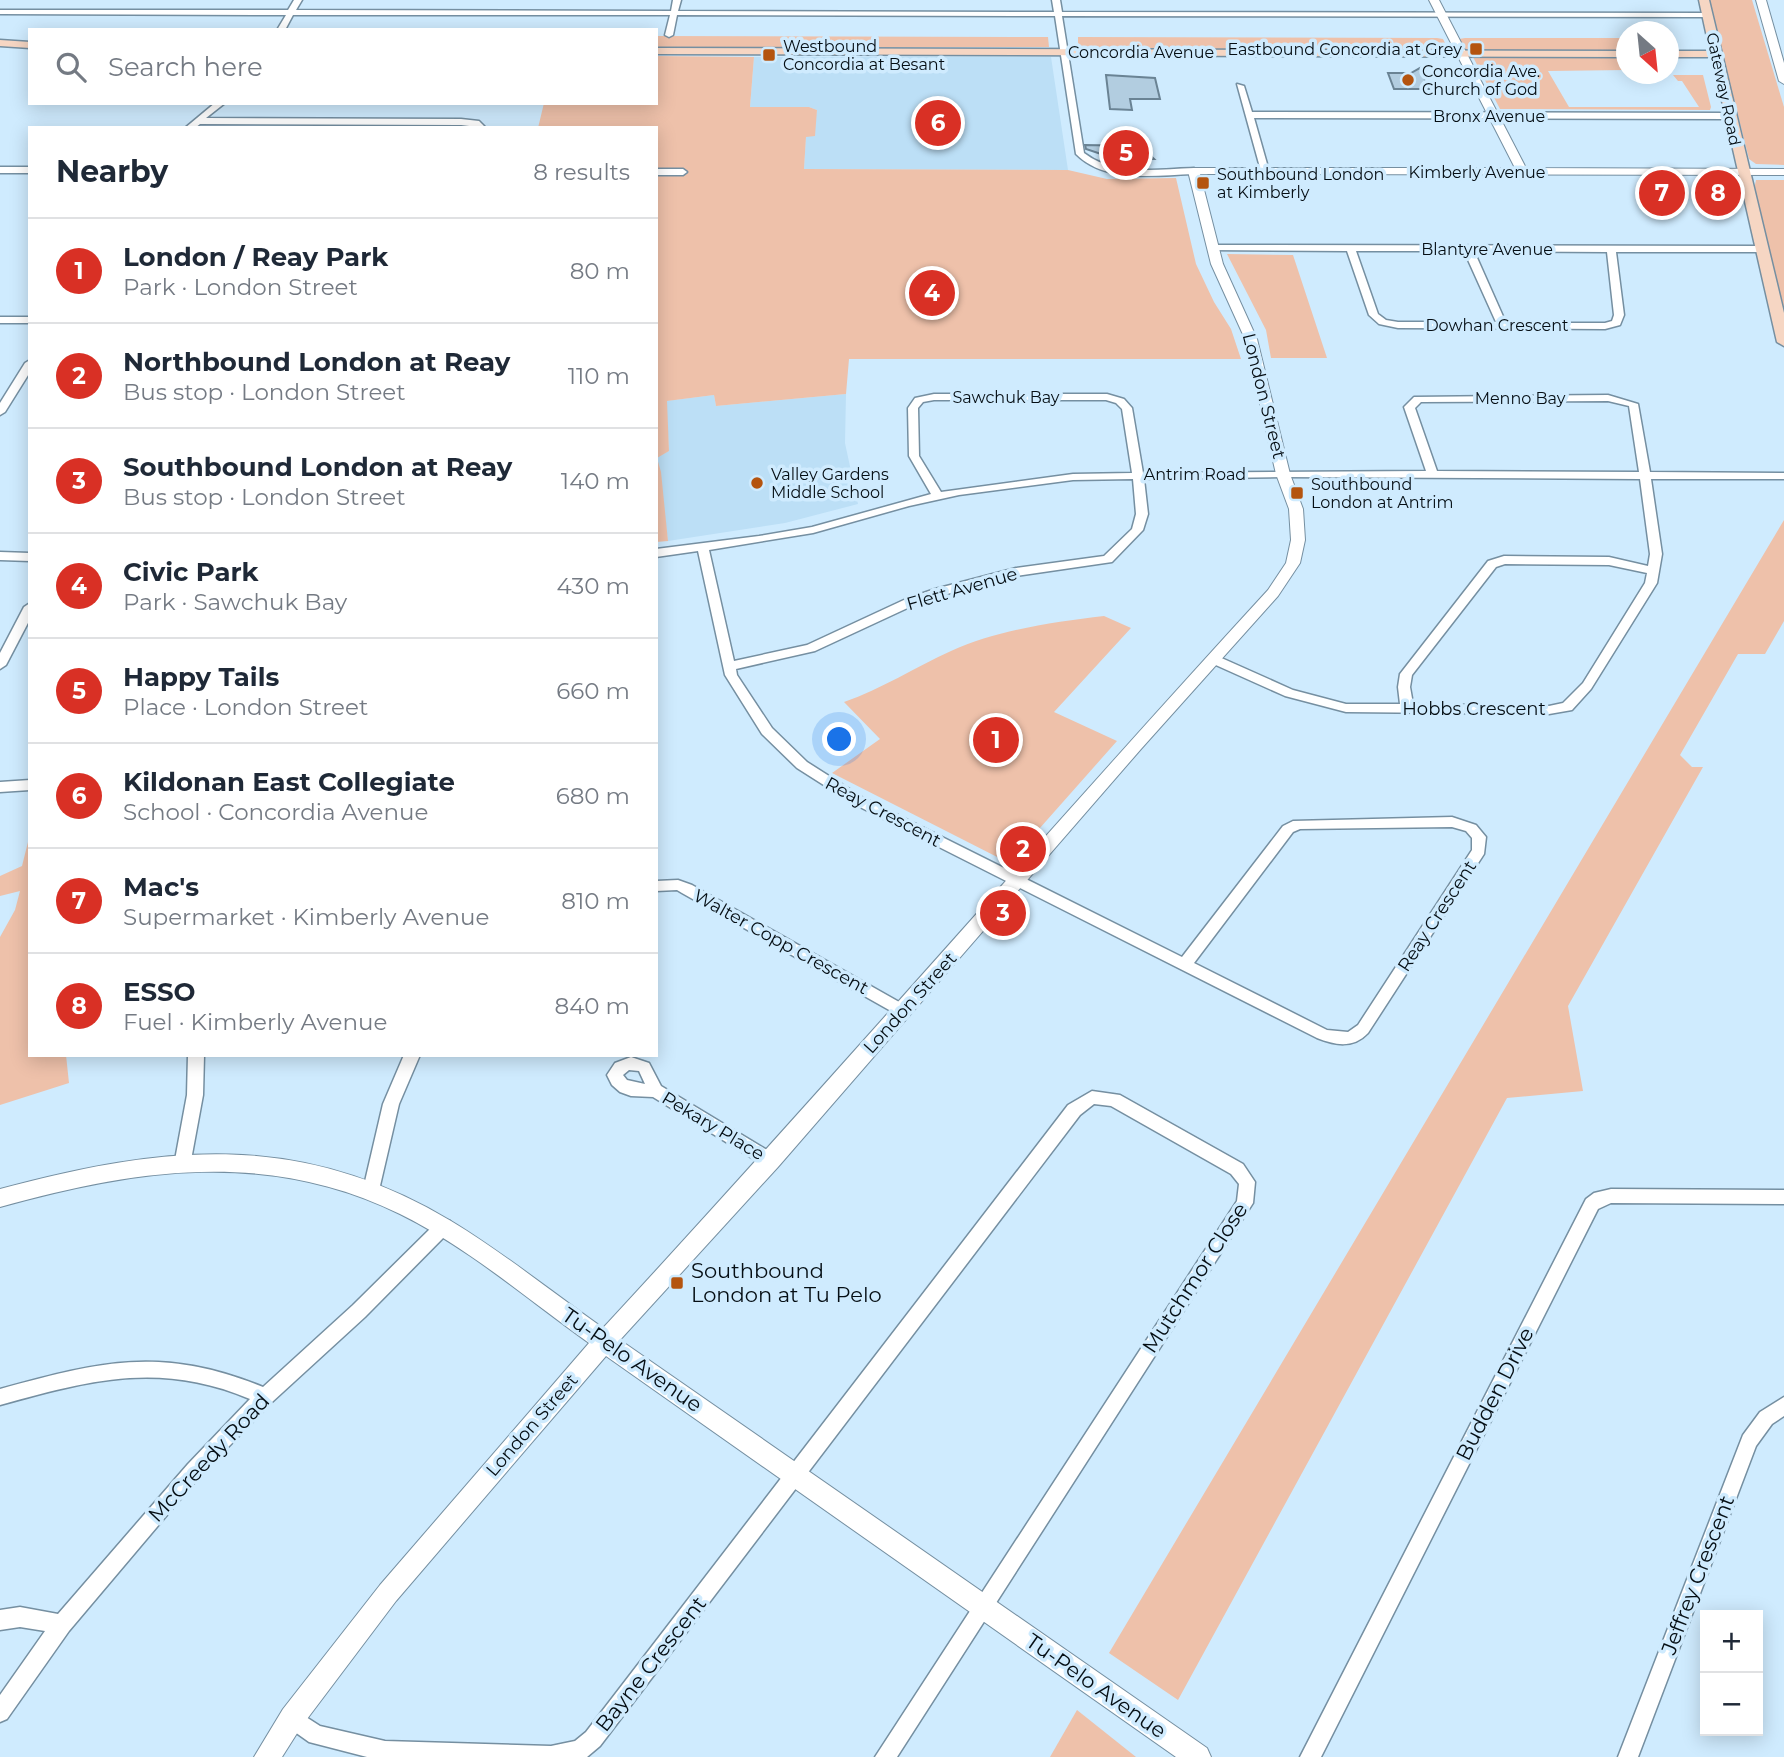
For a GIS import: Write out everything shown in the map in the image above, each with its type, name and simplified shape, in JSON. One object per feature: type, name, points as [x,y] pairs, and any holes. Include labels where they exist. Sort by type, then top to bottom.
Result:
[{"type":"main road","name":"Gateway Road","points":[[1704,0],[1784,342]]},
{"type":"main road","points":[[0,43],[28,45]]},
{"type":"main road","points":[[0,50],[28,51]]},
{"type":"main road","name":"Concordia Avenue","points":[[658,51],[1616,54]]},
{"type":"main road","points":[[1679,54],[1717,54]]},
{"type":"street","points":[[282,28],[298,0]]},
{"type":"street","points":[[669,35],[677,0]]},
{"type":"street","points":[[1056,0],[1065,52]]},
{"type":"street","points":[[1434,0],[1522,172]]},
{"type":"street","points":[[1761,0],[1784,80]]},
{"type":"street","points":[[0,12],[1707,15]]},
{"type":"street","name":"Kimberly Avenue","points":[[1065,52],[1080,154],[1086,160],[1105,168],[1128,171],[1784,172]]},
{"type":"street","points":[[1240,86],[1265,171]]},
{"type":"street","points":[[191,126],[217,105]]},
{"type":"street","name":"Bronx Avenue","points":[[1248,116],[1730,116]]},
{"type":"street","points":[[197,121],[461,122],[476,123],[480,126]]},
{"type":"street","points":[[0,170],[28,170]]},
{"type":"street","name":"London Street","points":[[267,1757],[292,1718],[388,1593],[604,1342],[771,1161],[1273,593],[1293,563],[1298,524],[1283,474],[1251,339],[1212,248],[1194,171]]},
{"type":"street","points":[[658,172],[683,172]]},
{"type":"street","name":"Blantyre Avenue","points":[[1212,248],[1762,249]]},
{"type":"street","name":"Dowhan Crescent","points":[[1351,249],[1374,315],[1383,322],[1398,325],[1605,326],[1616,323],[1619,315],[1611,249]]},
{"type":"street","points":[[1468,249],[1502,325]]},
{"type":"street","points":[[0,320],[28,320]]},
{"type":"street","points":[[0,412],[28,366]]},
{"type":"street","name":"Sawchuk Bay","points":[[938,496],[914,456],[913,408],[919,400],[926,398],[1114,398],[1127,408],[1137,474]]},
{"type":"street","name":"Menno Bay","points":[[1432,474],[1409,407],[1414,400],[1422,398],[1622,400],[1633,404],[1636,412],[1644,475]]},
{"type":"street","name":"Antrim Road","points":[[658,553],[703,549],[813,530],[938,496],[1039,480],[1137,474],[1784,476]]},
{"type":"street","name":"Flett Avenue","points":[[728,667],[811,648],[910,602],[939,592],[1016,572],[1108,559],[1118,551],[1141,522],[1137,474]]},
{"type":"street","name":"Hobbs Crescent","points":[[1213,659],[1289,693],[1346,708],[1549,710],[1567,707],[1587,686],[1651,583],[1656,554],[1644,475]]},
{"type":"street","name":"Reay Crescent","points":[[703,549],[728,667],[744,698],[767,731],[812,773],[846,794],[1017,882],[1184,966],[1322,1034],[1342,1040],[1352,1038],[1363,1029],[1479,850],[1479,837],[1471,828],[1452,822],[1298,824],[1288,829],[1184,966]]},
{"type":"street","points":[[0,556],[28,557]]},
{"type":"street","points":[[1407,709],[1404,687],[1406,674],[1492,564],[1504,560],[1609,561],[1653,571]]},
{"type":"street","points":[[0,665],[28,611]]},
{"type":"street","points":[[0,787],[28,785]]},
{"type":"street","name":"Walter Copp Crescent","points":[[658,886],[678,885],[687,889],[903,1011]]},
{"type":"street","points":[[183,1160],[195,1095],[197,1057]]},
{"type":"street","points":[[371,1191],[391,1104],[411,1057]]},
{"type":"street","name":"Pekary Place","points":[[656,1091],[771,1161]]},
{"type":"street","name":"Mutchmor Close","points":[[797,1475],[1074,1110],[1092,1097],[1114,1100],[1230,1164],[1247,1182],[1245,1203],[885,1757]]},
{"type":"street","name":"Tu-Pelo Avenue","points":[[0,1198],[109,1170],[183,1160],[300,1171],[371,1191],[412,1208],[444,1226],[604,1342],[1198,1757]]},
{"type":"street","name":"Budden Drive","points":[[1310,1757],[1592,1204],[1600,1198],[1611,1196],[1784,1197]]},
{"type":"street","name":"McCreedy Road","points":[[0,1712],[62,1624],[194,1470],[265,1397],[359,1311],[444,1226]]},
{"type":"street","points":[[0,1397],[97,1372],[147,1367],[195,1371],[234,1382],[265,1397]]},
{"type":"street","name":"Jeffrey Crescent","points":[[1628,1757],[1749,1441],[1766,1418],[1784,1405]]},
{"type":"street","name":"Bayne Crescent","points":[[292,1718],[316,1735],[385,1751],[551,1756],[580,1750],[593,1739],[797,1475]]},
{"type":"street","points":[[0,1620],[20,1617],[62,1624]]},
{"type":"shaded area","points":[[1709,0],[1752,0],[1784,107],[1784,165],[1756,164],[1749,159]]},
{"type":"shaded area","points":[[658,36],[1048,37],[1049,47],[658,47]]},
{"type":"shaded area","points":[[1078,37],[1437,38],[1443,39],[1448,49],[1078,49]]},
{"type":"shaded area","points":[[1616,38],[1616,51],[1472,51],[1463,48],[1459,39]]},
{"type":"shaded area","points":[[658,56],[754,57],[750,107],[809,107],[817,110],[815,136],[806,137],[804,169],[1068,170],[1107,179],[1176,178],[1196,264],[1214,302],[1231,329],[1241,359],[849,359],[846,394],[716,406],[714,395],[667,401],[669,451],[658,457],[658,126],[538,126],[544,105],[658,105]]},
{"type":"shaded area","points":[[754,57],[1051,57],[1068,170],[804,169],[806,136],[812,136],[817,110],[809,107],[750,107]]},
{"type":"shaded area","points":[[1473,57],[1616,58],[1616,70],[1548,71],[1569,107],[1699,107],[1682,81],[1679,81],[1679,75],[1703,75],[1711,107],[1710,110],[1500,109]]},
{"type":"shaded area","points":[[1756,180],[1784,180],[1784,309],[1754,190]]},
{"type":"shaded area","points":[[1227,254],[1293,255],[1327,358],[1271,358],[1266,330]]},
{"type":"shaded area","name":"Valley Gardens Middle School","points":[[846,394],[845,443],[858,504],[785,523],[668,541],[658,465],[658,456],[669,451],[666,401],[714,395],[716,406]]},
{"type":"shaded area","points":[[658,462],[661,472],[668,541],[658,542]]},
{"type":"shaded area","points":[[1784,520],[1784,621],[1765,654],[1738,654],[1680,755],[1692,767],[1703,767],[1568,1006],[1583,1091],[1507,1098],[1178,1700],[1109,1653]]},
{"type":"shaded area","points":[[1104,616],[1131,628],[1054,712],[1117,741],[1009,863],[832,773],[880,739],[844,702],[969,644],[1007,632]]},
{"type":"shaded area","points":[[28,842],[28,1057],[66,1057],[69,1083],[0,1105],[0,937],[15,910],[20,891],[0,896],[0,876],[22,866]]},
{"type":"shaded area","points":[[1077,1710],[1136,1757],[1050,1757]]},
{"type":"building","name":"Concordia Ave. Church of God","points":[[1420,68],[1429,89],[1394,89],[1388,73],[1411,73]]},
{"type":"building","points":[[1106,75],[1155,78],[1160,99],[1130,99],[1132,110],[1110,109]]},
{"type":"building","points":[[1085,145],[1140,146],[1154,159],[1113,158],[1086,149]]},
{"type":"place","name":"Eastbound Concordia at Grey","points":[[1476,49]]},
{"type":"place","name":"Westbound Concordia at Besant","points":[[769,55]]},
{"type":"place","name":"Concordia Ave. Church of God","points":[[1408,80]]},
{"type":"place","name":"Kildonan East Collegiate","points":[[938,123]]},
{"type":"place","name":"Happy Tails","points":[[1126,153]]},
{"type":"place","name":"Southbound London at Kimberly","points":[[1203,183]]},
{"type":"place","name":"Mac's","points":[[1662,193]]},
{"type":"place","name":"ESSO","points":[[1718,193]]},
{"type":"place","name":"Civic Park","points":[[932,293]]},
{"type":"place","name":"Valley Gardens Middle School","points":[[757,483]]},
{"type":"place","name":"Southbound London at Antrim","points":[[1297,493]]},
{"type":"place","name":"London / Reay Park","points":[[996,740]]},
{"type":"place","name":"Northbound London at Reay","points":[[1023,849]]},
{"type":"place","name":"Southbound London at Reay","points":[[1003,913]]},
{"type":"place","name":"Southbound London at Tu Pelo","points":[[677,1283]]}]
